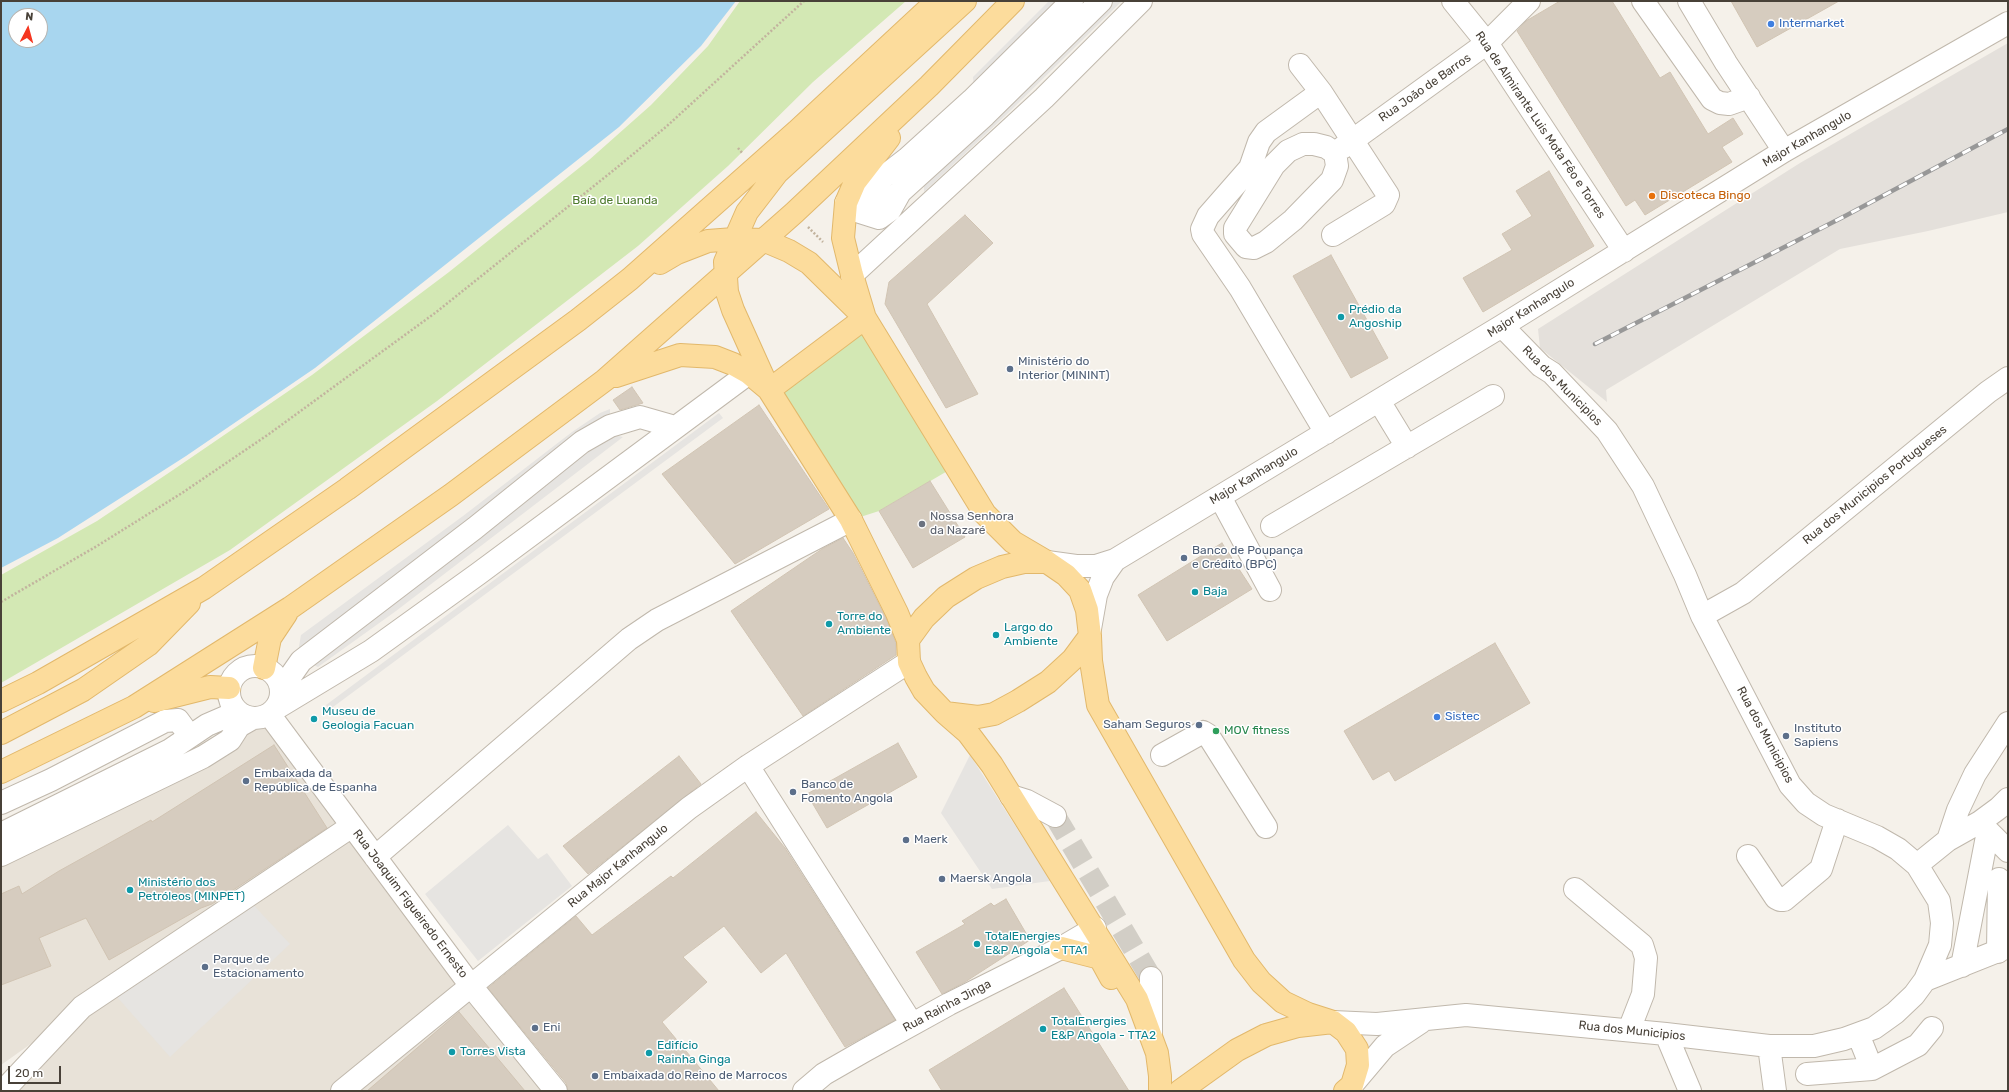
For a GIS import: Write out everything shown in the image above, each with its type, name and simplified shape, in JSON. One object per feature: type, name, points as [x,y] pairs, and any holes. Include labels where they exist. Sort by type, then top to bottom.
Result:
[{"type":"main road","points":[[1,701],[38,683],[204,588],[442,420],[630,279],[797,131],[937,1]]},
{"type":"main road","points":[[965,1],[777,173],[747,212],[734,239],[725,262],[724,273],[726,292],[769,390],[851,520],[897,613],[908,640],[909,662],[924,691],[945,713],[968,733],[992,765],[1095,928],[1137,999],[1151,1032],[1157,1053],[1160,1091]]},
{"type":"main road","points":[[1,772],[134,707],[290,608],[451,495],[605,380],[763,240],[929,86],[1012,1]]},
{"type":"main road","points":[[865,318],[852,275],[844,238],[846,203],[855,182],[929,86]]},
{"type":"main road","points":[[630,279],[677,253],[708,241],[734,239],[763,240],[789,250],[809,263],[865,318],[985,514],[1013,542],[1066,575],[1080,590],[1087,610],[1091,661],[1098,705],[1244,960],[1261,982],[1283,1002],[1308,1014],[1333,1022],[1346,1032],[1357,1049],[1358,1066],[1349,1089]]},
{"type":"main road","points":[[769,390],[865,318]]},
{"type":"main road","points":[[605,380],[680,355],[715,357],[733,364],[749,373],[769,390]]},
{"type":"main road","points":[[908,640],[924,618],[946,596],[976,578],[1010,565],[1024,562],[1047,562]]},
{"type":"main road","points":[[1,733],[83,690],[148,645],[204,588]]},
{"type":"main road","points":[[264,668],[270,638],[290,608]]},
{"type":"main road","points":[[945,713],[978,717],[994,714],[1048,682],[1073,659],[1090,636]]},
{"type":"main road","points":[[134,707],[210,687],[229,688]]},
{"type":"main road","points":[[1061,948],[1100,958],[1103,963],[1126,1004],[1140,1036],[1148,1063],[1146,1091]]},
{"type":"main road","points":[[1180,1091],[1237,1050],[1266,1035],[1298,1026],[1333,1022]]},
{"type":"street","points":[[1072,1],[972,100],[908,158],[873,185],[869,193],[874,200],[880,202],[888,201],[899,193],[985,115],[1101,1]]},
{"type":"street","points":[[852,275],[1044,98],[1141,1]]},
{"type":"street","name":"Rua de Almirante Luis Mota Fêo e Torres","points":[[1453,1],[1488,44],[1624,251]]},
{"type":"street","name":"Rua João de Barros","points":[[1335,153],[1352,139],[1488,44],[1529,1]]},
{"type":"street","points":[[1643,1],[1712,99],[1720,103],[1729,104],[1749,97]]},
{"type":"street","points":[[1689,1],[1726,63],[1784,151]]},
{"type":"street","name":"Major Kanhangulo","points":[[1047,562],[1076,566],[1096,566],[1115,560],[1502,326],[1784,151],[2008,23]]},
{"type":"street","points":[[1300,65],[1352,139],[1388,195],[1384,204],[1333,235]]},
{"type":"street","points":[[1320,92],[1266,132],[1259,142],[1250,168],[1208,216],[1202,229],[1203,234],[1240,288],[1326,433]]},
{"type":"street","points":[[1303,144],[1314,144],[1326,147],[1335,153],[1337,166],[1335,174],[1312,202],[1266,242],[1254,248],[1246,248],[1235,234],[1235,228],[1274,165],[1288,151],[1303,144]]},
{"type":"street","points":[[846,203],[860,212],[879,218],[890,210],[899,193]]},
{"type":"street","name":"Rua dos Municipios","points":[[1333,1022],[1377,1024],[1430,1018],[1466,1016],[1629,1030],[1769,1046],[1814,1046],[1844,1040],[1874,1028],[1895,1013],[1914,995],[1925,980],[1940,945],[1942,923],[1939,901],[1917,865],[1898,848],[1877,837],[1837,820],[1806,803],[1790,785],[1702,616],[1644,486],[1607,432],[1552,373],[1541,366],[1502,326]]},
{"type":"street","points":[[1,855],[203,756],[230,740],[239,726],[258,713],[371,651],[749,373]]},
{"type":"street","name":"Rua dos Municipios Portugueses","points":[[1702,616],[1743,593],[1988,392],[2008,378]]},
{"type":"street","points":[[1272,526],[1493,396]]},
{"type":"street","points":[[1379,401],[1407,447]]},
{"type":"street","points":[[280,685],[288,681],[301,661],[475,528],[582,442],[610,426],[640,417],[675,427]]},
{"type":"street","points":[[1220,497],[1270,590]]},
{"type":"street","points":[[375,857],[629,639],[657,620],[851,520]]},
{"type":"street","points":[[1090,636],[1096,595],[1103,577],[1115,560]]},
{"type":"street","name":"Rua Major Kanhangulo","points":[[342,1091],[688,808],[748,766],[909,662]]},
{"type":"street","points":[[1,834],[170,750],[189,735],[207,725],[258,713],[281,693],[277,678],[264,668],[255,666],[238,672],[232,679],[229,688],[229,696],[232,705],[258,713]]},
{"type":"street","name":"Rua Joaquim Figueiredo Ernesto","points":[[258,713],[352,826],[471,986],[556,1091]]},
{"type":"street","points":[[1,803],[51,780],[165,721],[178,720],[189,735]]},
{"type":"street","points":[[1948,840],[1958,810],[1975,774],[2008,723]]},
{"type":"street","points":[[1162,755],[1203,732],[1208,735],[1266,827]]},
{"type":"street","points":[[748,766],[912,1024]]},
{"type":"street","points":[[1011,796],[1028,801],[1055,816]]},
{"type":"street","points":[[1962,966],[1984,827],[2008,799]]},
{"type":"street","points":[[1748,856],[1776,898],[1784,900],[1821,869],[1837,820]]},
{"type":"street","points":[[3,1091],[82,1007],[352,826]]},
{"type":"street","points":[[1917,865],[1948,840],[1984,827]]},
{"type":"street","points":[[1984,827],[2008,851]]},
{"type":"street","points":[[1925,980],[2003,949],[1999,879]]},
{"type":"street","points":[[1575,889],[1642,945],[1646,958],[1643,994],[1629,1030]]},
{"type":"street","name":"Rua Rainha Jinga","points":[[804,1091],[824,1074],[912,1024],[1061,948],[1095,928]]},
{"type":"street","points":[[1151,978],[1151,1032]]},
{"type":"street","points":[[1349,1089],[1385,1046],[1409,1029],[1430,1018]]},
{"type":"street","points":[[1807,1074],[1872,1069],[1918,1045],[1932,1028]]},
{"type":"street","points":[[1666,1034],[1690,1091]]},
{"type":"street","points":[[1858,1034],[1872,1069]]},
{"type":"street","points":[[1769,1046],[1775,1091]]},
{"type":"path","points":[[1,602],[97,546],[182,493],[269,434],[435,313],[667,126],[804,1]]},
{"type":"shaded area","points":[[1049,1],[1065,1],[974,91],[973,77]]},
{"type":"shaded area","points":[[1107,1],[1122,1],[1005,116],[924,192],[924,176]]},
{"type":"shaded area","points":[[2008,43],[2008,212],[1928,231],[1840,249],[1606,390],[1607,402],[1540,348],[1538,329],[1800,163]]},
{"type":"shaded area","points":[[610,409],[610,423],[298,652],[301,635],[463,516],[572,432],[600,413]]},
{"type":"shaded area","points":[[719,413],[723,418],[329,710],[326,705]]},
{"type":"shaded area","points":[[610,434],[623,437],[396,611],[318,667],[307,662]]},
{"type":"shaded area","points":[[261,718],[556,1091],[3,1091],[80,1009],[1,1065],[1,852]]},
{"type":"shaded area","points":[[970,755],[1025,841],[1057,880],[992,889],[941,813]]},
{"type":"shaded area","points":[[508,825],[538,859],[547,853],[572,886],[478,961],[425,894]]},
{"type":"shaded area","name":"Parque de Estacionamento","points":[[246,897],[290,944],[170,1057],[110,989]]},
{"type":"green space","name":"Baía de Luanda","points":[[740,1],[906,1],[813,82],[728,166],[638,246],[437,401],[230,550],[1,683],[1,575],[97,521],[173,470],[312,375],[449,272],[589,160],[651,105],[708,46]]},
{"type":"green space","points":[[865,318],[956,466],[879,511],[851,520],[769,390]]},
{"type":"water","points":[[1,1],[736,1],[701,46],[619,127],[315,368],[186,456],[58,538],[1,568]]},
{"type":"building","points":[[1560,1],[1612,1],[1660,78],[1670,72],[1708,134],[1733,118],[1743,134],[1722,147],[1732,162],[1645,215],[1635,200],[1626,206],[1517,31],[1526,21]]},
{"type":"building","name":"Intermarket","points":[[1731,1],[1839,1],[1757,47]]},
{"type":"building","points":[[1549,171],[1594,246],[1483,312],[1463,278],[1512,250],[1502,234],[1532,216],[1516,191]]},
{"type":"building","points":[[965,215],[993,243],[927,304],[978,394],[946,408],[885,304],[889,282]]},
{"type":"building","name":"Prédio da Angoship","points":[[1331,255],[1388,358],[1351,378],[1293,276]]},
{"type":"building","points":[[632,387],[643,403],[620,410],[613,400]]},
{"type":"building","points":[[759,405],[829,509],[735,564],[662,474]]},
{"type":"building","name":"Nossa Senhora da Nazaré","points":[[930,481],[965,537],[913,568],[879,511]]},
{"type":"building","points":[[843,538],[853,553],[886,618],[896,643],[896,655],[803,716],[731,611],[822,549]]},
{"type":"building","name":"Baja","points":[[1222,543],[1252,589],[1167,641],[1138,595]]},
{"type":"building","name":"Sistec","points":[[1495,643],[1530,703],[1395,781],[1389,771],[1373,780],[1344,731]]},
{"type":"building","points":[[898,743],[917,777],[827,828],[807,794]]},
{"type":"building","points":[[274,745],[327,828],[212,904],[201,908],[109,960],[86,918],[39,938],[51,966],[1,985],[1,894],[19,886],[22,894],[59,871],[151,820],[152,822]]},
{"type":"building","points":[[679,756],[701,784],[588,874],[563,846]]},
{"type":"building","points":[[756,812],[785,848],[895,1020],[845,1047],[786,953],[761,973],[724,926],[683,957],[707,982],[662,1022],[719,1091],[568,1091],[566,1083],[488,988],[576,916],[592,935],[671,876],[673,878]]},
{"type":"building","name":"TotalEnergies E&P Angola - TTA1","points":[[1006,899],[1030,940],[965,982],[942,994],[916,952],[965,924],[962,921],[991,903],[994,906]]},
{"type":"building","name":"TotalEnergies E&P Angola - TTA2","points":[[1064,988],[1129,1091],[942,1091],[929,1070]]},
{"type":"building","name":"Torres Vista","points":[[459,1012],[525,1091],[367,1091]]},
{"type":"tunnel","points":[[1055,816],[1151,978]]},
{"type":"railway","points":[[1595,344],[1847,215],[2008,129]]},
{"type":"place","name":"Intermarket","points":[[1771,24]]},
{"type":"place","name":"Discoteca Bingo","points":[[1652,196]]},
{"type":"place","name":"Prédio da Angoship","points":[[1341,317]]},
{"type":"place","name":"Ministério do Interior (MININT)","points":[[1010,369]]},
{"type":"place","name":"Nossa Senhora da Nazaré","points":[[922,524]]},
{"type":"place","name":"Banco de Poupança e Crédito (BPC)","points":[[1184,558]]},
{"type":"place","name":"Baja","points":[[1195,592]]},
{"type":"place","name":"Torre do Ambiente","points":[[829,624]]},
{"type":"place","name":"Largo do Ambiente","points":[[996,635]]},
{"type":"place","name":"Sistec","points":[[1437,717]]},
{"type":"place","name":"Museu de Geologia Facuan","points":[[314,719]]},
{"type":"place","name":"Saham Seguros","points":[[1199,725]]},
{"type":"place","name":"MOV fitness","points":[[1216,731]]},
{"type":"place","name":"Instituto Sapiens","points":[[1786,736]]},
{"type":"place","name":"Embaixada da República de Espanha","points":[[246,781]]},
{"type":"place","name":"Banco de Fomento Angola","points":[[793,792]]},
{"type":"place","name":"Maerk","points":[[906,840]]},
{"type":"place","name":"Maersk Angola","points":[[942,879]]},
{"type":"place","name":"Ministério dos Petróleos (MINPET)","points":[[130,890]]},
{"type":"place","name":"TotalEnergies E&P Angola - TTA1","points":[[977,944]]},
{"type":"place","name":"Parque de Estacionamento","points":[[205,967]]},
{"type":"place","name":"Eni","points":[[535,1028]]},
{"type":"place","name":"TotalEnergies E&P Angola - TTA2","points":[[1043,1029]]},
{"type":"place","name":"Torres Vista","points":[[452,1052]]},
{"type":"place","name":"Edifício Rainha Ginga","points":[[649,1053]]},
{"type":"place","name":"Embaixada do Reino de Marrocos","points":[[595,1076]]}]
